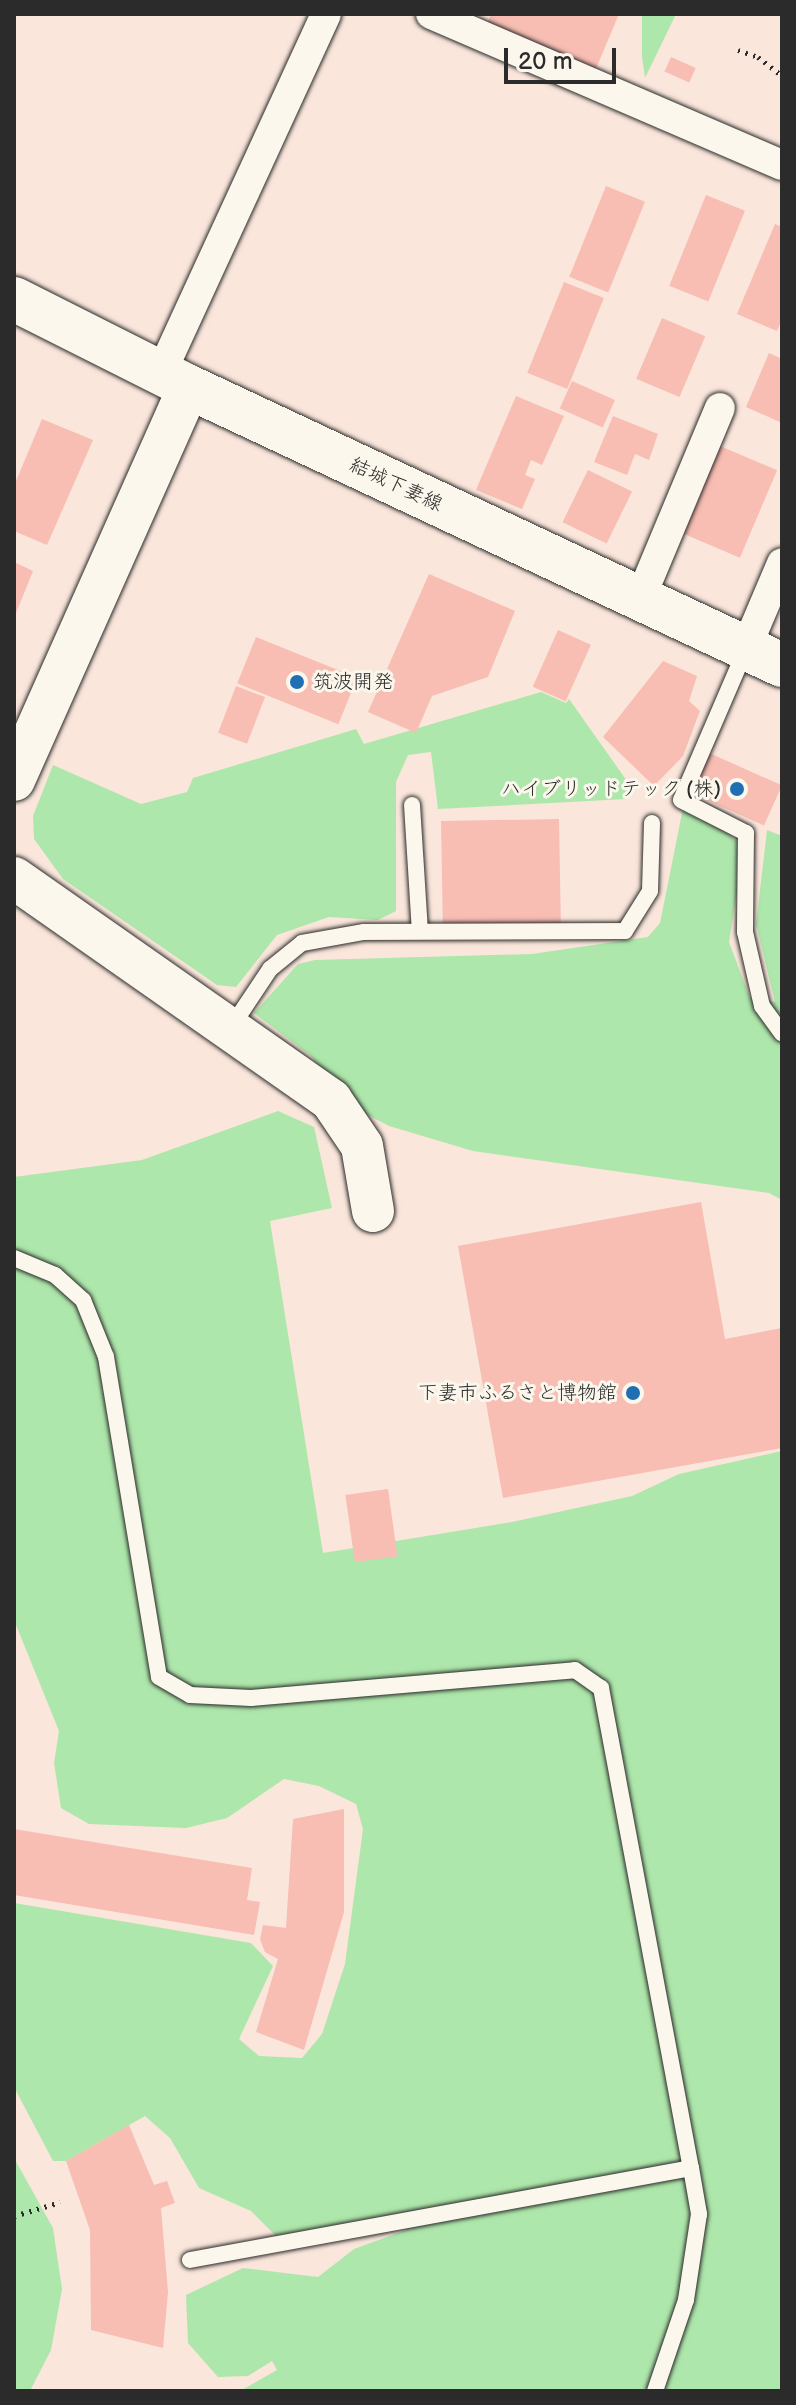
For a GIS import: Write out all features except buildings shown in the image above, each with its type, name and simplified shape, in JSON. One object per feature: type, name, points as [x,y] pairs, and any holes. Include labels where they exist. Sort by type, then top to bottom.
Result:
[{"type":"main road","name":"結城下妻線","points":[[14,299],[175,380],[764,656]]},
{"type":"street","points":[[14,780],[326,14]]},
{"type":"street","points":[[431,14],[782,165]]},
{"type":"street","points":[[640,599],[720,408]]},
{"type":"street","points":[[764,656],[782,563]]},
{"type":"street","points":[[14,878],[232,1026],[331,1100],[362,1146],[373,1211]]},
{"type":"lane","points":[[764,656],[681,800],[746,833],[745,932],[762,1006],[782,1034]]},
{"type":"lane","points":[[412,805],[420,931]]},
{"type":"lane","points":[[232,1026],[270,969],[302,943],[364,932],[625,931],[650,891],[652,823]]},
{"type":"lane","points":[[14,1258],[55,1275],[83,1300],[106,1357],[159,1677],[190,1695],[251,1698],[575,1670],[601,1688],[699,2214],[686,2300],[655,2391]]},
{"type":"lane","points":[[190,2260],[691,2168]]},
{"type":"path","points":[[738,50],[769,63],[782,76]]},
{"type":"path","points":[[14,2216],[60,2202]]},
{"type":"green space","points":[[642,14],[676,14],[645,78],[642,57]]},
{"type":"green space","points":[[541,692],[566,703],[569,699],[627,781],[626,799],[438,809],[431,752],[408,755],[396,782],[396,911],[378,920],[329,917],[277,935],[236,987],[217,985],[63,879],[34,839],[33,816],[53,765],[141,804],[187,792],[193,778],[356,729],[364,744]]},
{"type":"green space","points":[[683,808],[723,828],[737,842],[741,867],[729,942],[750,998],[775,1002],[756,924],[767,830],[782,836],[782,1200],[769,1193],[473,1151],[389,1126],[349,1105],[311,1056],[254,1013],[298,964],[315,960],[532,954],[648,937],[660,923]]},
{"type":"green space","points":[[278,1111],[314,1127],[332,1208],[270,1221],[323,1553],[512,1522],[632,1496],[679,1474],[782,1451],[782,2391],[240,2391],[277,2370],[272,2361],[248,2376],[218,2377],[188,2343],[186,2295],[243,2268],[318,2277],[354,2249],[406,2230],[397,2222],[282,2242],[251,2211],[199,2188],[170,2138],[145,2116],[66,2161],[53,2161],[14,2087],[14,1903],[251,1943],[273,1966],[239,2039],[259,2056],[302,2058],[322,2034],[345,1964],[363,1829],[356,1804],[319,1786],[284,1779],[227,1818],[186,1828],[89,1824],[61,1808],[54,1763],[59,1731],[14,1620],[14,1177],[142,1160]]},
{"type":"green space","points":[[14,2158],[53,2228],[62,2289],[51,2350],[30,2391],[14,2391]]},
{"type":"place","name":"筑波開発","points":[[297,682]]},
{"type":"place","name":"ハイブリッドテック (株)","points":[[737,789]]},
{"type":"place","name":"下妻市ふるさと博物館","points":[[633,1393]]}]
